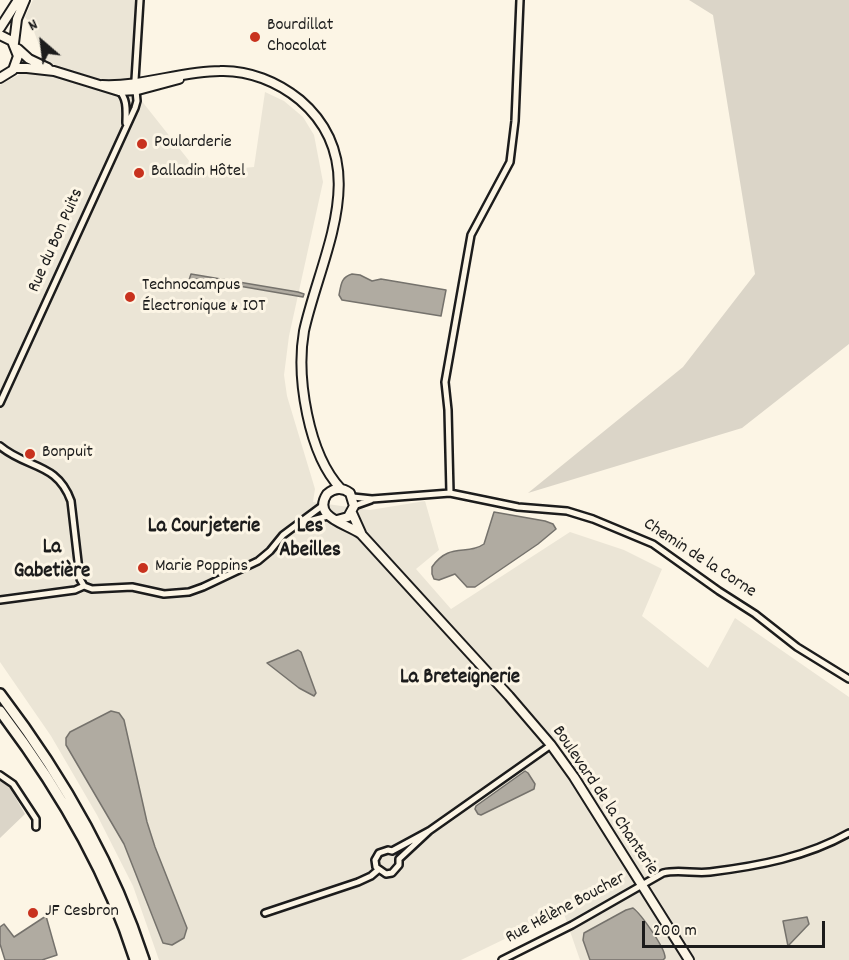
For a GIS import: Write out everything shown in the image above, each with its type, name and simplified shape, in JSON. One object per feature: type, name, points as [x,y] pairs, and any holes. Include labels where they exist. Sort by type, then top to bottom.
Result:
[{"type":"highway","points":[[0,694],[48,763],[79,814],[120,897],[144,960]]},
{"type":"highway","points":[[0,711],[40,767],[90,853],[135,960]]},
{"type":"street","points":[[0,28],[18,0]]},
{"type":"street","points":[[0,78],[15,68],[18,58],[15,46],[17,19],[25,0]]},
{"type":"street","name":"Rue du Bon Puits","points":[[0,403],[135,108],[141,0]]},
{"type":"street","points":[[450,494],[445,382],[471,236],[510,162],[516,121],[520,0]]},
{"type":"street","points":[[0,35],[8,38],[28,59],[54,71],[119,91],[127,107],[126,124]]},
{"type":"street","points":[[15,68],[54,71]]},
{"type":"street","points":[[0,446],[8,453],[56,477],[63,485],[71,501],[80,579],[84,586],[92,589],[132,587],[164,594],[189,592],[203,587],[258,561],[283,535],[322,506],[327,494],[327,478],[306,408],[301,368],[307,319],[340,198],[338,163],[333,148],[314,114],[300,100],[284,88],[259,77],[227,71],[207,72],[119,91]]},
{"type":"street","points":[[102,85],[137,86]]},
{"type":"street","points":[[323,461],[341,489]]},
{"type":"street","points":[[322,506],[328,516],[337,520],[343,519],[353,505],[346,490],[336,489],[327,494]]},
{"type":"street","name":"Chemin de la Corne","points":[[353,505],[372,499],[450,494],[518,507],[567,511],[593,519],[653,544],[755,614],[797,647],[849,679]]},
{"type":"street","name":"Boulevard de la Chanterie","points":[[353,505],[361,534]]},
{"type":"street","points":[[300,523],[328,516]]},
{"type":"street","name":"Boulevard de la Chanterie","points":[[337,520],[361,534],[551,745],[574,777],[689,960]]},
{"type":"street","points":[[0,600],[75,590],[84,586]]},
{"type":"street","points":[[392,851],[399,859],[399,865],[392,873],[386,874],[378,870],[375,860],[379,853],[392,851],[429,831],[551,745]]},
{"type":"street","points":[[0,776],[13,784],[36,819],[36,827]]},
{"type":"street","points":[[399,859],[429,831]]},
{"type":"street","name":"Rue Hélène Boucher","points":[[502,960],[572,925],[663,873],[673,870],[706,872],[790,857],[821,848],[849,833]]},
{"type":"street","points":[[265,913],[358,882],[378,870]]},
{"type":"shaded area","points":[[33,0],[138,0],[133,90],[198,172],[254,167],[265,92],[284,101],[303,117],[314,135],[323,182],[289,336],[284,375],[287,396],[315,489],[313,502],[370,510],[425,501],[439,550],[416,569],[451,609],[570,532],[624,550],[662,569],[642,616],[708,668],[735,618],[849,697],[849,960],[580,960],[563,911],[461,960],[159,960],[133,886],[97,815],[51,736],[0,662],[0,85],[22,73],[50,75],[32,26],[25,17]]},
{"type":"shaded area","points":[[689,0],[849,0],[849,344],[742,428],[528,493],[683,367],[755,274],[713,15]]},
{"type":"shaded area","points":[[191,274],[304,294],[303,297],[198,279],[189,280]]},
{"type":"shaded area","points":[[352,274],[372,281],[381,279],[446,290],[441,316],[342,300],[339,295],[342,282]]},
{"type":"shaded area","points":[[494,512],[545,521],[553,524],[556,529],[475,587],[467,587],[455,574],[439,580],[434,579],[432,567],[438,559],[451,552],[484,544]]},
{"type":"shaded area","points":[[298,650],[301,652],[316,693],[314,696],[299,688],[267,663]]},
{"type":"shaded area","points":[[111,711],[119,713],[124,720],[147,822],[187,928],[184,938],[172,945],[163,943],[124,844],[66,745],[66,738],[70,732]]},
{"type":"shaded area","points":[[525,771],[535,784],[534,789],[481,815],[478,814],[476,806]]},
{"type":"shaded area","points":[[0,780],[10,788],[25,814],[0,838]]},
{"type":"shaded area","points":[[633,908],[642,917],[662,947],[665,958],[663,960],[590,960],[583,940],[584,933]]},
{"type":"shaded area","points":[[46,916],[57,955],[42,960],[5,960],[0,944],[0,927],[4,924],[14,937]]},
{"type":"shaded area","points":[[807,917],[809,924],[788,946],[783,921]]},
{"type":"place","name":"Bourdillat Chocolat","points":[[255,37]]},
{"type":"place","name":"Poularderie","points":[[142,144]]},
{"type":"place","name":"Balladin Hôtel","points":[[139,173]]},
{"type":"place","name":"Technocampus Électronique & IOT","points":[[130,297]]},
{"type":"place","name":"Bonpuit","points":[[30,454]]},
{"type":"place","name":"Marie Poppins","points":[[143,568]]},
{"type":"place","name":"JF Cesbron","points":[[33,913]]},
{"type":"district","name":"La Courjeterie","points":[[204,528]]},
{"type":"district","name":"Les Abeilles","points":[[310,540]]},
{"type":"district","name":"La Gabetière","points":[[52,561]]},
{"type":"district","name":"La Breteignerie","points":[[460,679]]}]
